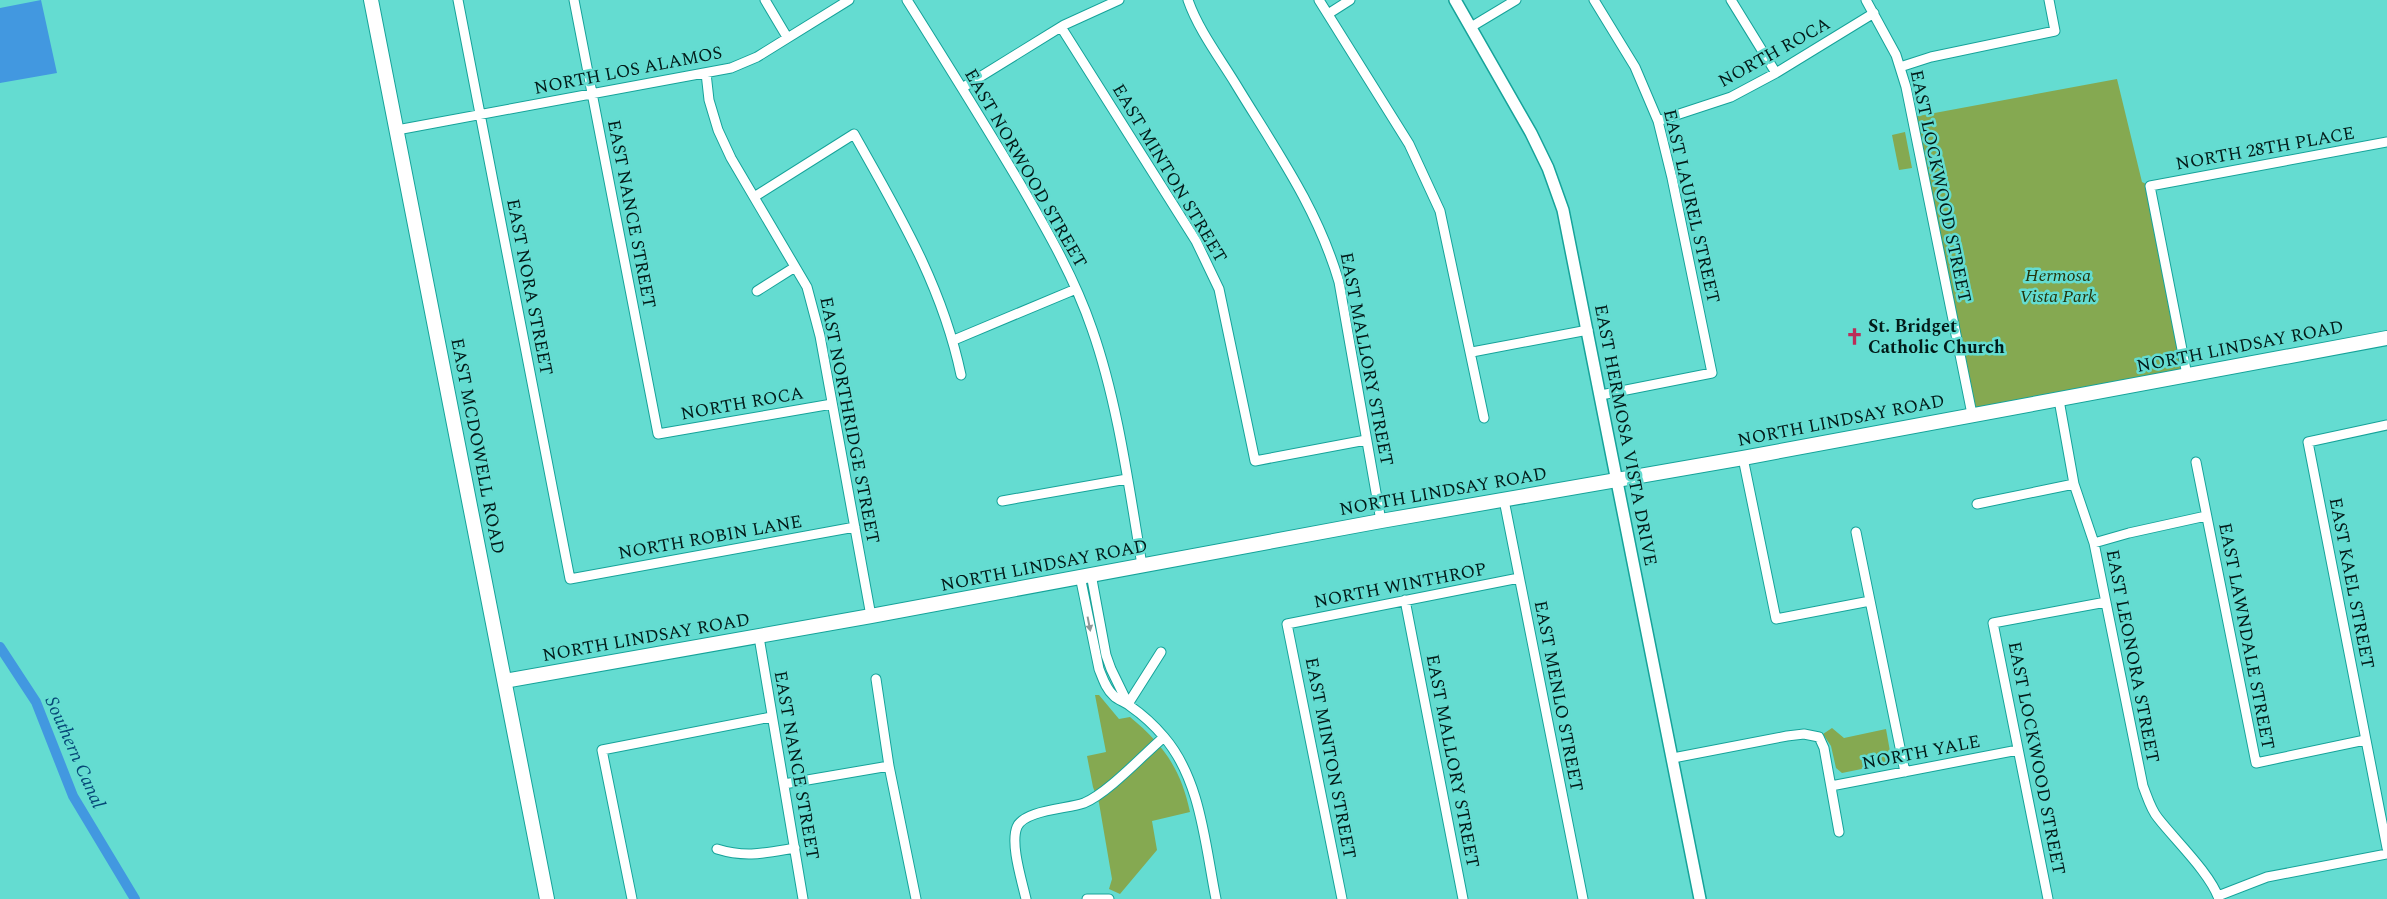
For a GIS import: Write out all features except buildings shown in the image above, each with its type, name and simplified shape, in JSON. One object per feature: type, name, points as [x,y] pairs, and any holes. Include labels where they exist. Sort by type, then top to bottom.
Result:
[{"type":"main road","name":"EAST MCDOWELL ROAD","points":[[371,0],[547,899]]},
{"type":"main road","name":"NORTH LINDSAY ROAD","points":[[505,680],[759,637],[1085,575],[1743,458],[2387,338]]},
{"type":"street","name":"EAST NORA STREET","points":[[458,0],[570,580]]},
{"type":"street","name":"EAST NANCE STREET","points":[[574,0],[658,434]]},
{"type":"street","points":[[765,0],[787,37]]},
{"type":"street","name":"NORTH LOS ALAMOS","points":[[397,130],[731,68],[757,57],[849,0]]},
{"type":"street","name":"EAST NORWOOD STREET","points":[[907,0],[1056,246],[1076,289],[1092,328],[1104,371],[1127,479],[1142,565]]},
{"type":"street","points":[[962,88],[1061,27],[1119,0]]},
{"type":"street","name":"EAST MALLORY STREET","points":[[1188,0],[1220,59],[1309,204],[1329,247],[1339,282],[1381,521]]},
{"type":"street","points":[[1319,0],[1410,144],[1431,190],[1447,234],[1484,418]]},
{"type":"street","points":[[1328,14],[1350,0]]},
{"type":"street","name":"EAST HERMOSA VISTA DRIVE","points":[[1455,0],[1532,133],[1548,168],[1563,210],[1700,899]]},
{"type":"street","points":[[1471,27],[1516,0]]},
{"type":"street","name":"EAST LAUREL STREET","points":[[1594,0],[1635,67],[1658,121],[1672,178],[1712,373],[1600,395]]},
{"type":"street","points":[[1731,0],[1776,73]]},
{"type":"street","name":"EAST LOCKWOOD STREET","points":[[1866,0],[1900,67],[1906,87],[1972,414]]},
{"type":"street","points":[[1900,67],[1931,57],[2055,31],[2049,0]]},
{"type":"street","name":"NORTH ROCA","points":[[1658,121],[1731,96],[1776,73],[1874,13]]},
{"type":"street","name":"EAST MINTON STREET","points":[[1061,27],[1196,241],[1219,289],[1255,461],[1366,440]]},
{"type":"street","name":"EAST NORTHRIDGE STREET","points":[[706,73],[709,100],[718,130],[770,228],[796,267],[807,288],[814,312],[832,404],[871,616]]},
{"type":"street","points":[[754,197],[854,134],[903,221],[933,282],[954,340],[961,375]]},
{"type":"street","name":"NORTH 28TH PLACE","points":[[2187,375],[2150,186],[2387,142]]},
{"type":"street","points":[[757,291],[796,267]]},
{"type":"street","points":[[954,340],[1076,289]]},
{"type":"street","points":[[1472,352],[1588,330]]},
{"type":"street","name":"EAST LEONORA STREET","points":[[2059,400],[2074,484],[2094,543],[2143,786],[2156,816],[2177,839],[2219,898]]},
{"type":"street","name":"NORTH ROCA","points":[[658,434],[832,404]]},
{"type":"street","name":"EAST KAEL STREET","points":[[2387,425],[2308,442],[2387,848]]},
{"type":"street","points":[[1743,458],[1776,619],[1870,601]]},
{"type":"street","name":"EAST LAWNDALE STREET","points":[[2196,462],[2256,763],[2365,740]]},
{"type":"street","points":[[1002,501],[1127,479]]},
{"type":"street","points":[[1977,504],[2074,484]]},
{"type":"street","name":"EAST MENLO STREET","points":[[1504,500],[1583,899]]},
{"type":"street","points":[[2094,543],[2128,533],[2206,516]]},
{"type":"street","name":"NORTH ROBIN LANE","points":[[570,580],[855,527]]},
{"type":"street","points":[[1856,532],[1905,772]]},
{"type":"street","points":[[1085,575],[1106,655],[1128,704],[1148,719],[1164,737],[1179,756],[1188,776],[1196,800],[1216,899]]},
{"type":"street","name":"NORTH WINTHROP","points":[[1287,624],[1519,578]]},
{"type":"street","name":"EAST MALLORY STREET","points":[[1405,600],[1463,899]]},
{"type":"street","name":"EAST LOCKWOOD STREET","points":[[2048,899],[1994,623],[2106,602]]},
{"type":"street","name":"EAST MINTON STREET","points":[[1287,624],[1342,899]]},
{"type":"street","name":"EAST NANCE STREET","points":[[759,637],[803,899]]},
{"type":"street","points":[[1128,704],[1161,652]]},
{"type":"street","points":[[876,679],[889,766],[916,899]]},
{"type":"street","points":[[632,899],[602,750],[771,717]]},
{"type":"street","points":[[1673,758],[1787,736],[1804,734],[1818,737],[1824,748],[1839,832]]},
{"type":"street","points":[[1026,899],[1014,840],[1017,826],[1026,817],[1084,803],[1103,790],[1164,737]]},
{"type":"street","name":"NORTH YALE","points":[[1831,786],[2018,750]]},
{"type":"street","points":[[784,784],[889,766]]},
{"type":"street","points":[[717,849],[736,855],[758,854],[794,848]]},
{"type":"street","points":[[2219,898],[2267,877],[2387,854]]},
{"type":"street","points":[[1087,899],[1109,899]]},
{"type":"green space","name":"Hermosa Vista Park","points":[[2117,79],[2142,182],[2150,186],[2187,375],[1972,414],[1913,117]]},
{"type":"green space","points":[[1905,132],[1912,168],[1899,170],[1892,135]]},
{"type":"green space","points":[[1095,695],[1099,695],[1119,719],[1130,717],[1161,748],[1176,770],[1190,812],[1152,821],[1157,850],[1120,894],[1109,889],[1112,879],[1099,803],[1093,787],[1087,756],[1106,752]]},
{"type":"green space","points":[[1832,728],[1844,738],[1886,729],[1891,757],[1886,764],[1842,773],[1836,768],[1831,746],[1823,734]]},
{"type":"water","points":[[41,0],[57,73],[0,83],[0,8]]},
{"type":"waterway","name":"Southern Canal","points":[[0,647],[36,702],[73,796],[135,899]]},
{"type":"place","name":"St. Bridget Catholic Church","points":[[1854,336]]}]
